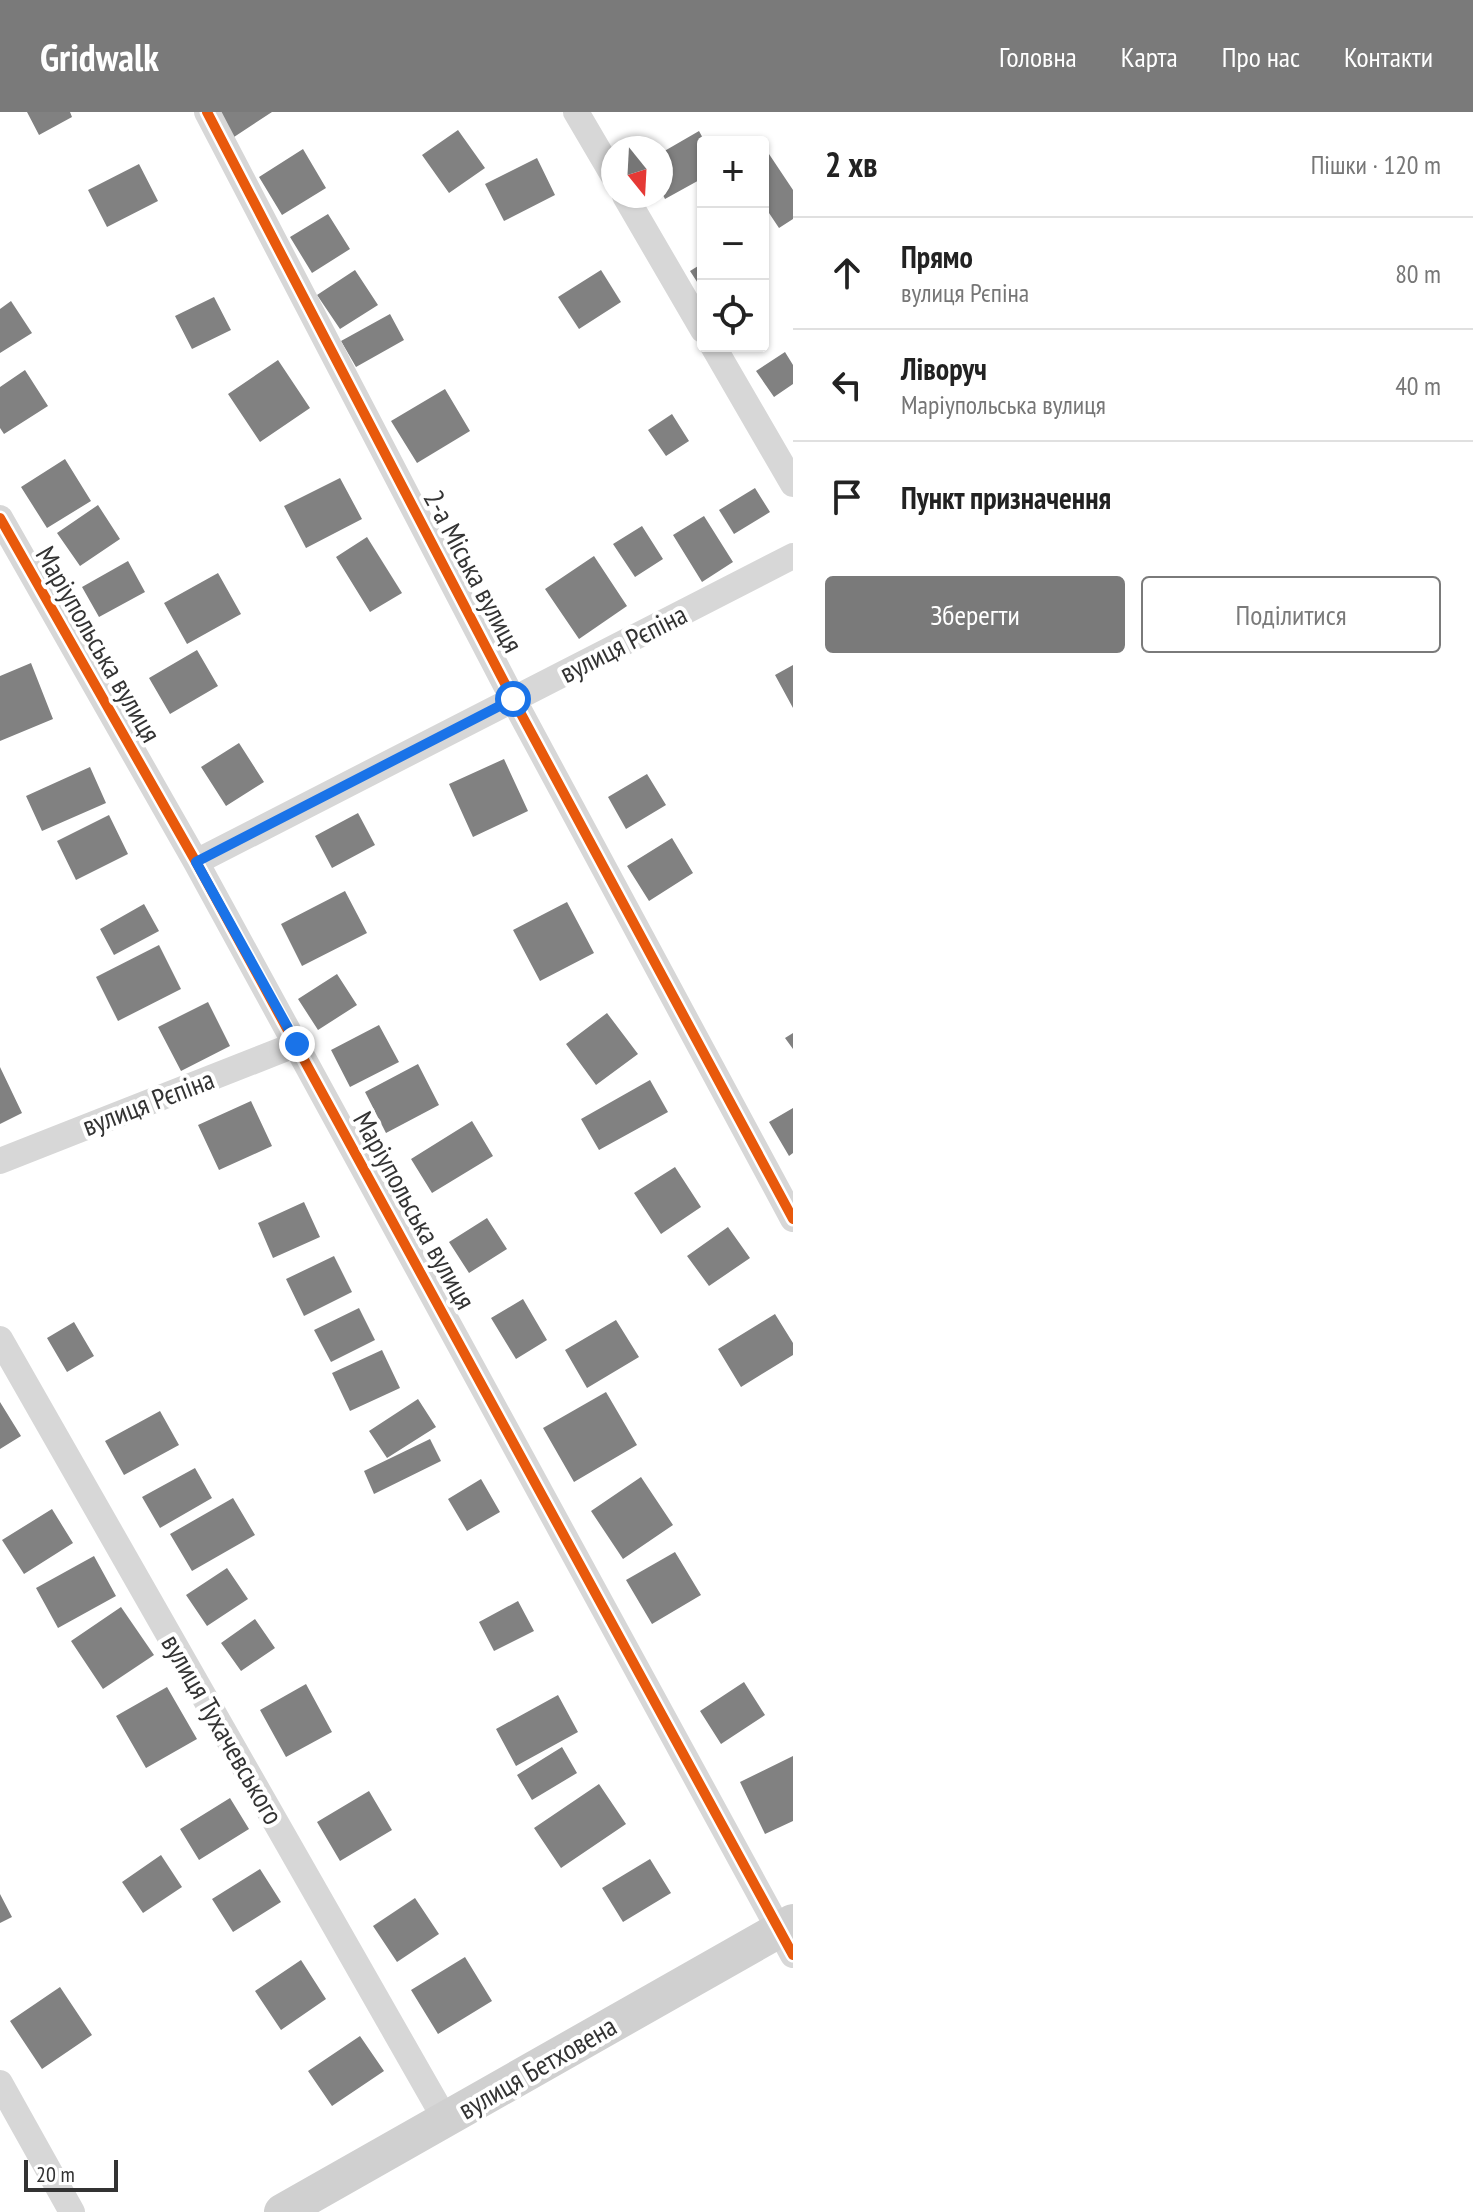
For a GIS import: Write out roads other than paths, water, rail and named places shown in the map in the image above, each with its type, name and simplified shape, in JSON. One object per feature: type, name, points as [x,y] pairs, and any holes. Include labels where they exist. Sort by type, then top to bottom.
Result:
[{"type":"street","name":"2-а Міська вулиця","points":[[207,112],[513,699],[793,1219]]},
{"type":"street","points":[[576,112],[601,155]]},
{"type":"street","points":[[632,208],[697,320]]},
{"type":"street","points":[[716,352],[793,484]]},
{"type":"street","name":"Маріупольська вулиця","points":[[0,518],[196,862],[788,1935]]},
{"type":"street","name":"вулиця Рєпіна","points":[[196,862],[793,556]]},
{"type":"street","name":"вулиця Рєпіна","points":[[0,1161],[297,1044]]},
{"type":"street","name":"вулиця Тухачевського","points":[[0,1339],[445,2119]]},
{"type":"street","name":"вулиця Бетховена","points":[[282,2212],[445,2119],[788,1935]]},
{"type":"street","points":[[0,2083],[72,2212]]}]
